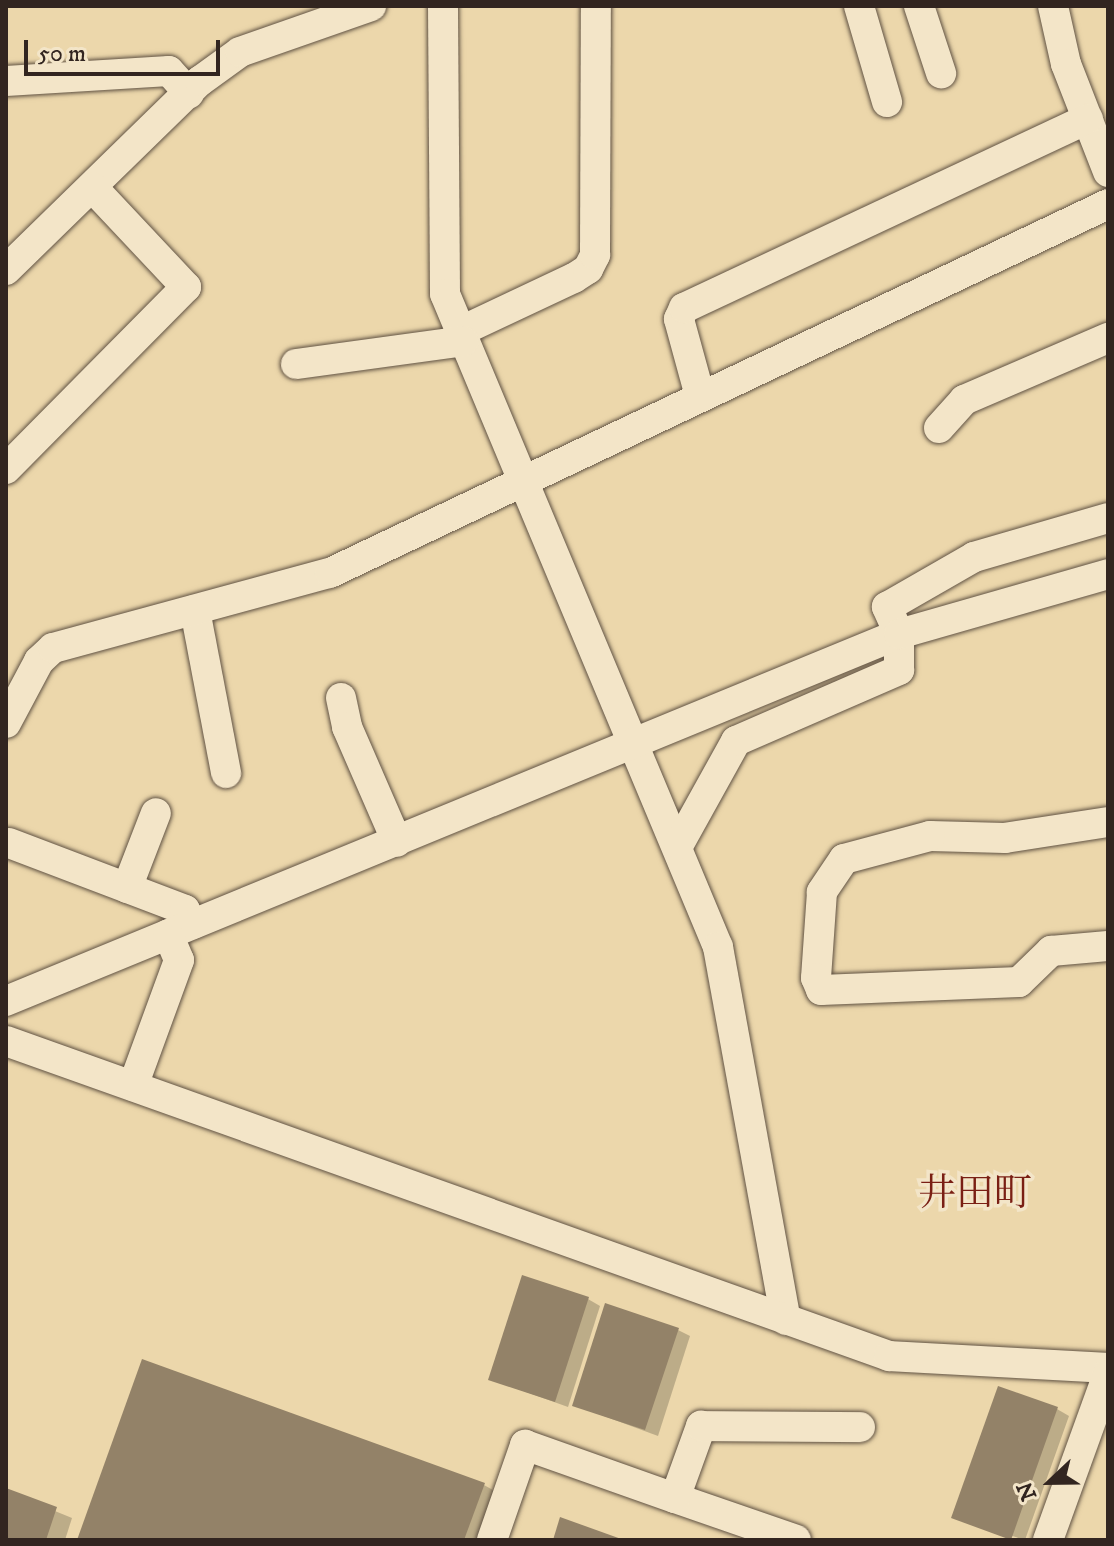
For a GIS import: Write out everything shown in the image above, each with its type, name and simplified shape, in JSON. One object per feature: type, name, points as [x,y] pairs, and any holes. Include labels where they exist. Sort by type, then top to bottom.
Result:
[{"type":"street","points":[[6,270],[189,93],[240,52],[371,6]]},
{"type":"street","points":[[443,6],[447,52],[441,278],[461,337],[526,478],[679,844],[729,987],[786,1320]]},
{"type":"street","points":[[296,364],[461,337],[588,269],[595,255],[596,6]]},
{"type":"street","points":[[859,6],[887,102]]},
{"type":"street","points":[[919,6],[941,73]]},
{"type":"street","points":[[1053,6],[1107,169]]},
{"type":"street","points":[[6,81],[169,71],[189,93]]},
{"type":"street","points":[[700,396],[679,319],[684,308],[1088,119]]},
{"type":"street","points":[[6,469],[186,287],[92,187]]},
{"type":"street","points":[[6,723],[39,661],[53,648],[330,573],[1108,204]]},
{"type":"street","points":[[939,428],[964,400],[1108,338]]},
{"type":"street","points":[[679,844],[736,741],[899,670],[899,634],[887,607],[974,557],[1108,518]]},
{"type":"street","points":[[6,1001],[637,745],[899,634],[1108,574]]},
{"type":"street","points":[[195,610],[226,773]]},
{"type":"street","points":[[341,698],[347,727],[397,842]]},
{"type":"street","points":[[127,888],[156,813]]},
{"type":"street","points":[[1108,822],[1005,838],[930,836],[844,859],[822,892],[816,978],[821,990],[1019,982],[1051,951],[1108,946]]},
{"type":"street","points":[[7,846],[185,910],[180,929],[179,960],[133,1086]]},
{"type":"street","points":[[6,1041],[889,1356],[1108,1371],[1048,1540]]},
{"type":"street","points":[[675,1498],[701,1426],[860,1427]]},
{"type":"street","points":[[492,1540],[525,1445],[796,1540]]},
{"type":"building","points":[[522,1275],[589,1297],[555,1402],[488,1380]]},
{"type":"building","points":[[605,1303],[679,1328],[645,1430],[572,1406]]},
{"type":"building","points":[[142,1359],[485,1483],[464,1540],[77,1540]]},
{"type":"building","points":[[998,1386],[1058,1407],[1011,1540],[951,1518]]},
{"type":"building","points":[[6,1488],[57,1507],[46,1540],[6,1540]]},
{"type":"building","points":[[560,1517],[624,1540],[553,1540]]},
{"type":"district","name":"井田町","points":[[975,1195]]}]
